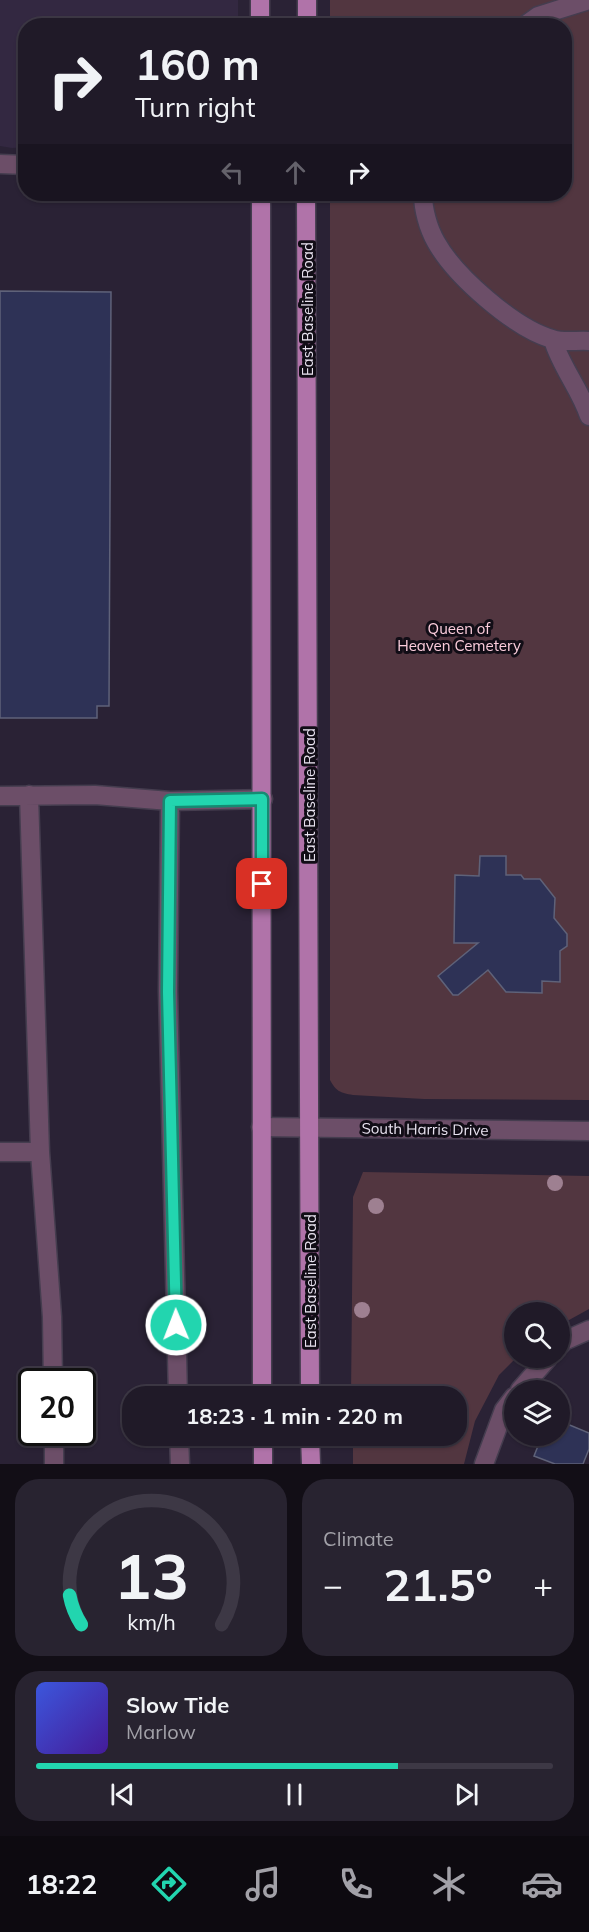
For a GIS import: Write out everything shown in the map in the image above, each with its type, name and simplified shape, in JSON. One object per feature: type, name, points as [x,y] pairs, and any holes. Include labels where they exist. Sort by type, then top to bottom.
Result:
[{"type":"main road","points":[[260,0],[260,18]]},
{"type":"main road","points":[[307,0],[307,18]]},
{"type":"main road","points":[[261,201],[262,1386]]},
{"type":"main road","name":"East Baseline Road","points":[[306,201],[309,440],[310,1386]]},
{"type":"main road","points":[[262,1446],[263,1464]]},
{"type":"main road","points":[[310,1446],[310,1464]]},
{"type":"street","points":[[535,18],[589,0]]},
{"type":"street","points":[[0,164],[18,165]]},
{"type":"street","points":[[423,201],[423,207],[436,242],[464,278],[488,301],[526,328],[553,340],[589,340]]},
{"type":"street","points":[[553,340],[559,358],[589,416]]},
{"type":"street","points":[[29,795],[40,1152],[52,1317],[53,1368]]},
{"type":"street","points":[[0,796],[95,795],[170,801],[262,799]]},
{"type":"street","points":[[170,801],[168,992],[178,1386]]},
{"type":"street","name":"South Harris Drive","points":[[261,1127],[589,1131]]},
{"type":"street","points":[[0,1152],[40,1152]]},
{"type":"street","points":[[570,1338],[589,1330]]},
{"type":"street","points":[[529,1380],[539,1368]]},
{"type":"street","points":[[484,1464],[504,1410]]},
{"type":"street","points":[[54,1446],[54,1464]]},
{"type":"street","points":[[179,1446],[180,1464]]},
{"type":"shaded area","points":[[0,0],[238,0],[238,18],[18,18],[18,148],[0,146]]},
{"type":"green space","name":"Queen of Heaven Cemetery","points":[[330,0],[589,0],[589,1100],[424,1099],[353,1095],[339,1091],[330,1080],[330,201],[572,201],[572,18],[330,18]]},
{"type":"green space","points":[[363,1172],[589,1176],[589,1309],[570,1319],[570,1302],[504,1302],[504,1368],[506,1368],[499,1375],[475,1421],[464,1464],[353,1464],[353,1446],[467,1446],[467,1386],[351,1386],[353,1197]]},
{"type":"building","points":[[0,291],[111,292],[109,706],[97,706],[97,718],[0,718]]},
{"type":"building","points":[[480,856],[506,856],[506,875],[521,875],[524,879],[540,879],[555,898],[554,918],[567,934],[567,946],[560,951],[560,982],[542,981],[542,993],[506,992],[488,970],[458,995],[453,995],[438,976],[478,943],[454,943],[455,875],[479,876]]},
{"type":"building","points":[[570,1425],[589,1433],[589,1449],[583,1464],[555,1464],[534,1456],[538,1446],[570,1446]]},
{"type":"route","points":[[176,1325],[168,992],[170,801],[262,799],[262,884]]}]
